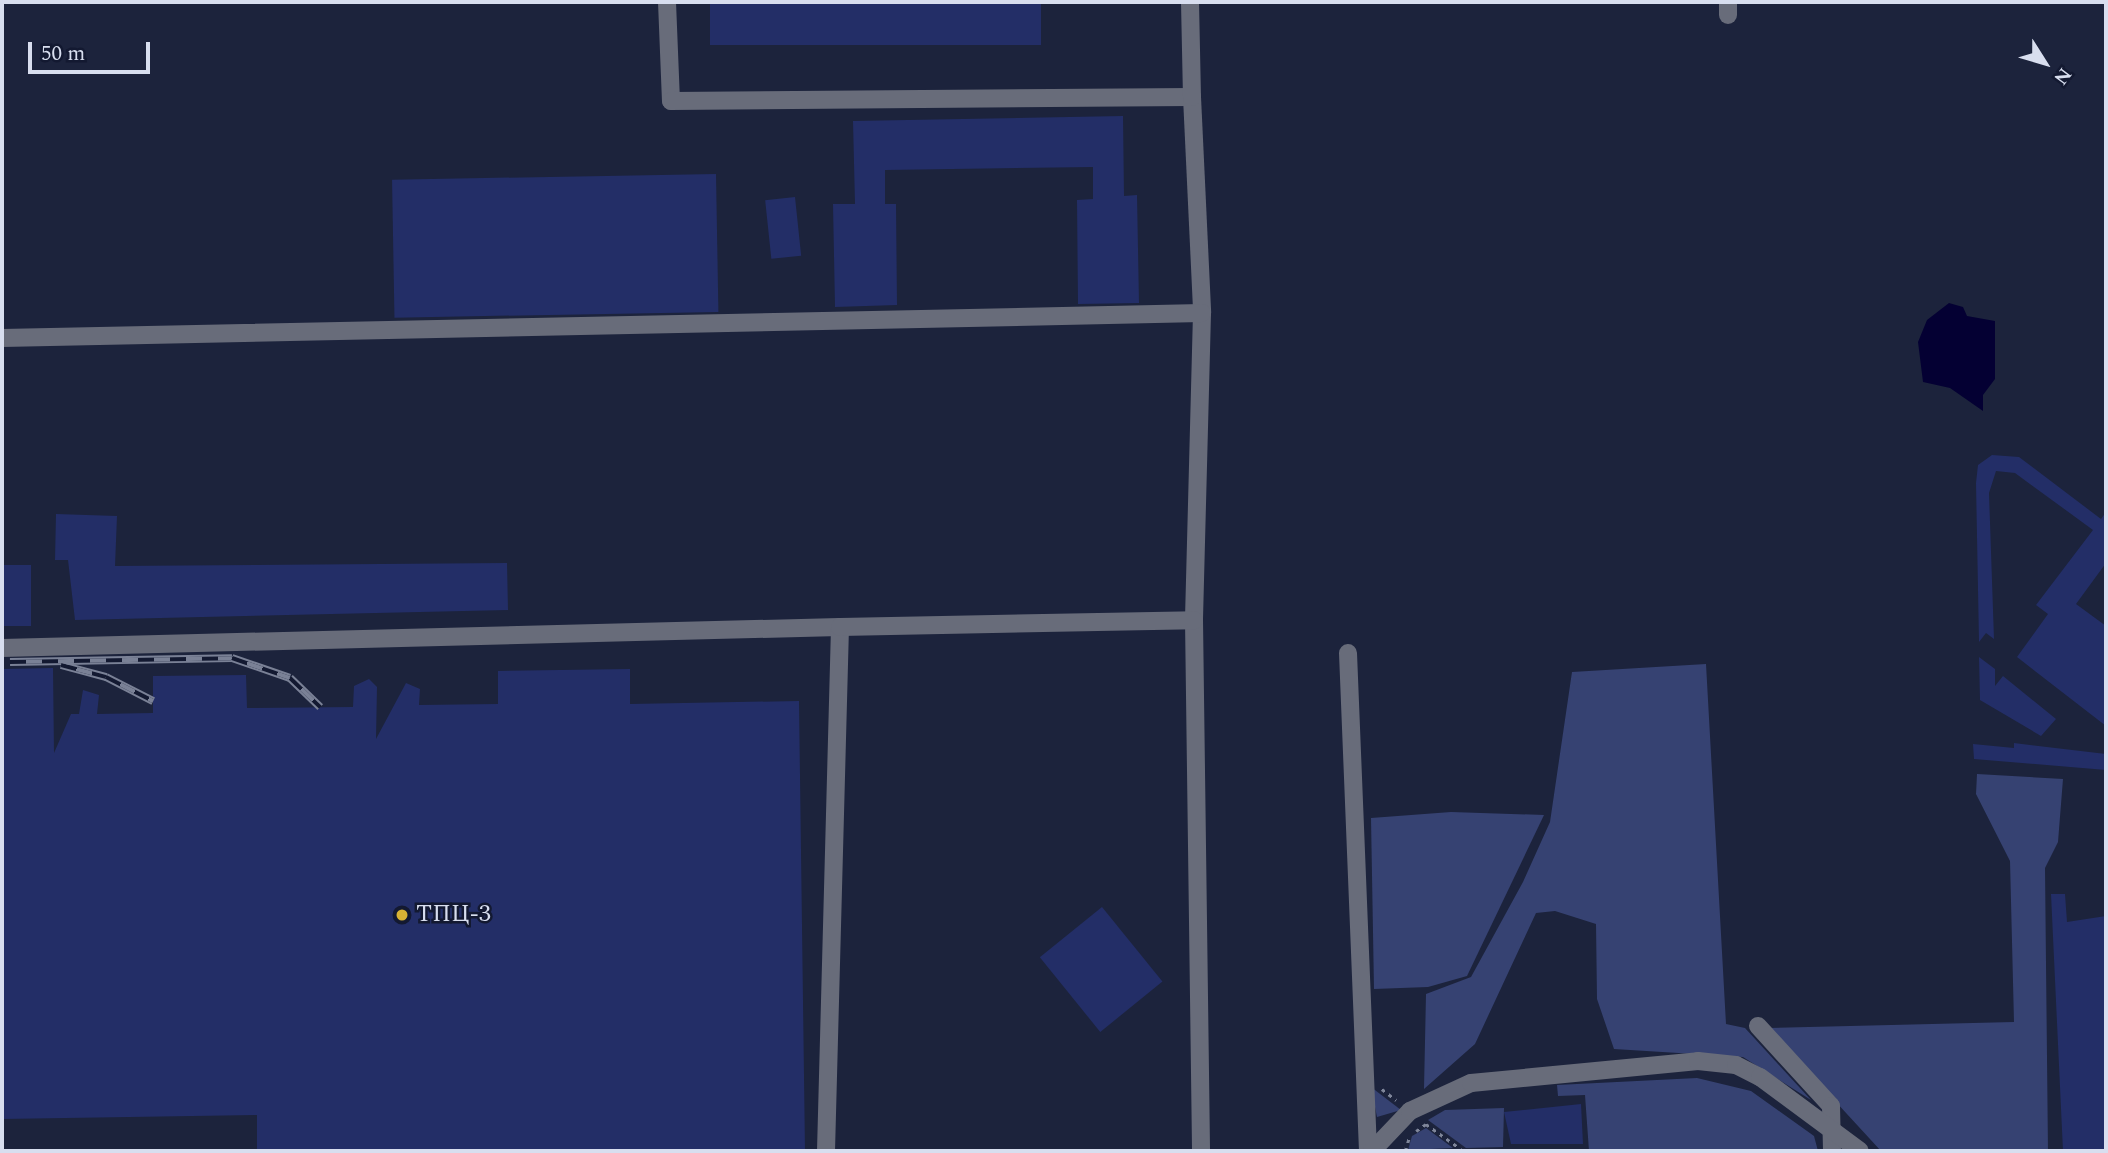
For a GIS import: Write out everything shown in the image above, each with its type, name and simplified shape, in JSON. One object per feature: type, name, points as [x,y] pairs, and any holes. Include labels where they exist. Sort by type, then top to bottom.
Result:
[{"type":"street","points":[[667,2],[671,101],[1192,97]]},
{"type":"street","points":[[1190,2],[1202,313],[1194,620],[1201,1151]]},
{"type":"street","points":[[2,338],[1202,313]]},
{"type":"street","points":[[2,648],[1194,620]]},
{"type":"street","points":[[826,1151],[840,628]]},
{"type":"street","points":[[1348,653],[1370,1151]]},
{"type":"street","points":[[1758,1027],[1831,1106],[1832,1151]]},
{"type":"street","points":[[1370,1151],[1410,1111],[1471,1083],[1698,1061],[1735,1065],[1760,1077],[1860,1151]]},
{"type":"path","points":[[1405,1151],[1409,1136],[1426,1124],[1464,1151]]},
{"type":"path","points":[[1457,1151],[1582,1151]]},
{"type":"shaded area","points":[[1949,303],[1963,307],[1967,316],[1995,321],[1995,379],[1983,395],[1983,411],[1950,388],[1923,382],[1918,342],[1927,320]]},
{"type":"shaded area","points":[[1706,664],[1726,1024],[1745,1028],[1811,1100],[1743,1057],[1614,1049],[1597,999],[1596,924],[1555,911],[1536,913],[1475,1044],[1424,1089],[1426,994],[1471,977],[1523,882],[1550,822],[1572,672]]},
{"type":"shaded area","points":[[1977,774],[2063,779],[2058,842],[2045,868],[2048,1151],[1881,1151],[1768,1028],[2014,1022],[2010,861],[1976,794]]},
{"type":"shaded area","points":[[1451,812],[1544,815],[1467,976],[1428,987],[1374,989],[1371,818]]},
{"type":"shaded area","points":[[1697,1078],[1751,1091],[1814,1136],[1818,1151],[1589,1151],[1585,1095],[1558,1096],[1557,1085]]},
{"type":"shaded area","points":[[1371,1087],[1401,1110],[1377,1117]]},
{"type":"shaded area","points":[[1504,1108],[1503,1147],[1466,1148],[1428,1120],[1445,1110]]},
{"type":"shaded area","points":[[1426,1128],[1453,1148],[1408,1150],[1412,1136]]},
{"type":"building","points":[[710,2],[1041,2],[1041,45],[710,45]]},
{"type":"building","points":[[1123,116],[1124,196],[1137,195],[1139,303],[1078,304],[1077,200],[1093,199],[1093,167],[885,170],[885,204],[896,204],[897,305],[835,307],[833,204],[855,204],[853,121]]},
{"type":"building","points":[[716,174],[718,312],[394,318],[392,180]]},
{"type":"building","points":[[795,197],[801,256],[771,259],[765,200]]},
{"type":"building","points":[[1992,455],[2019,457],[2101,519],[2106,512],[2106,563],[2076,604],[2106,626],[2106,726],[2017,657],[2048,614],[2036,605],[2093,530],[2015,473],[1996,471],[1989,493],[1994,639],[1986,633],[1979,642],[1976,483],[1978,465]]},
{"type":"building","points":[[56,514],[117,516],[115,566],[507,563],[508,610],[75,620],[68,560],[55,560]]},
{"type":"building","points":[[2,565],[31,565],[31,626],[2,626]]},
{"type":"building","points":[[1979,657],[1995,669],[1995,686],[2003,676],[2056,719],[2041,736],[1980,700]]},
{"type":"building","name":"ТПЦ-3","points":[[53,668],[54,753],[71,714],[79,714],[83,690],[99,695],[97,714],[153,713],[153,676],[246,675],[247,708],[353,707],[354,686],[369,679],[377,687],[376,739],[406,683],[420,689],[419,705],[498,704],[498,671],[630,669],[630,704],[799,701],[805,1151],[257,1151],[257,1115],[2,1119],[2,669]]},
{"type":"building","points":[[2014,743],[2106,754],[2106,770],[1974,759],[1973,744],[2014,748]]},
{"type":"building","points":[[2051,894],[2065,894],[2067,922],[2106,916],[2106,1151],[2063,1151]]},
{"type":"building","points":[[1102,907],[1162,982],[1100,1032],[1040,957]]},
{"type":"building","points":[[1581,1104],[1583,1144],[1511,1144],[1504,1112]]},
{"type":"railway","points":[[10,662],[232,658],[290,678],[320,707]]},
{"type":"railway","points":[[61,665],[106,677],[153,701]]},
{"type":"place","name":"ТПЦ-3","points":[[402,915]]}]
